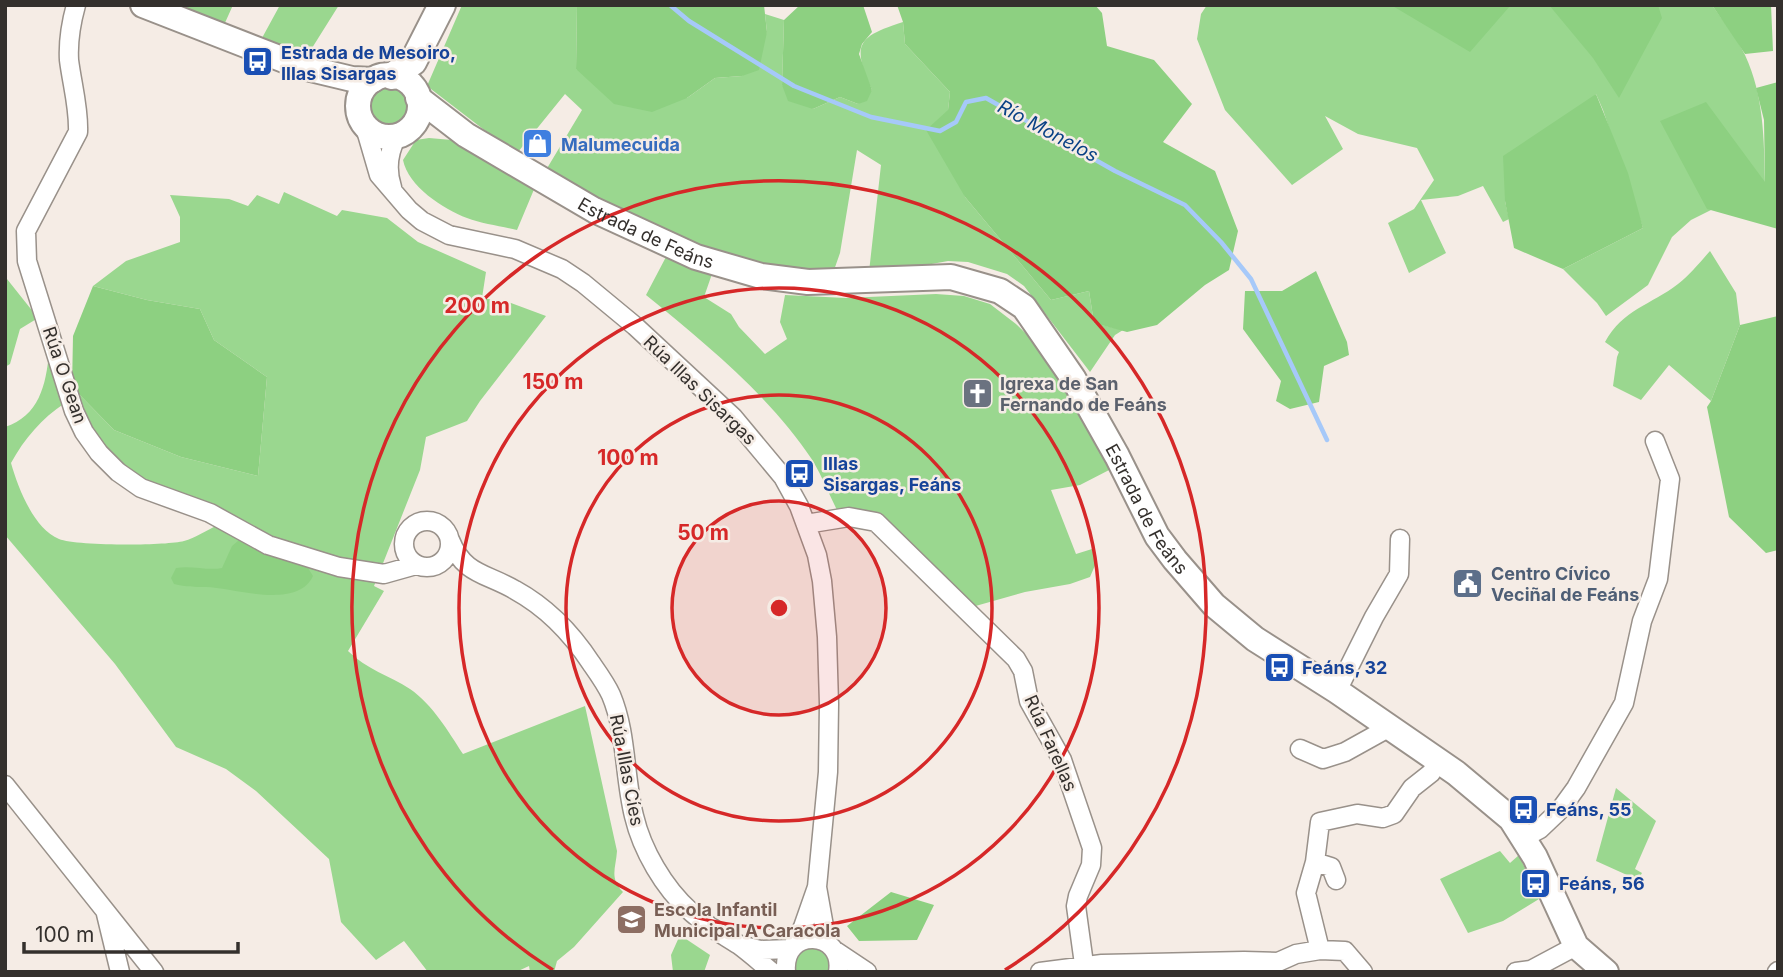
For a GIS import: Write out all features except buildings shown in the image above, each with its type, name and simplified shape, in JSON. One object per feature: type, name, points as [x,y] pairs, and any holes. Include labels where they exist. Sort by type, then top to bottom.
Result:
[{"type":"main road","points":[[402,80],[442,5]]},
{"type":"street","name":"Rúa O Gean","points":[[76,5],[71,24],[69,58],[79,118],[78,132],[26,231],[26,241],[27,261],[63,382],[84,432],[99,453],[118,472],[141,488],[210,513],[268,545],[339,567],[384,574],[416,565]]},
{"type":"street","points":[[143,5],[302,67],[352,79],[402,80]]},
{"type":"street","points":[[302,67],[328,84],[362,120]]},
{"type":"street","points":[[362,120],[359,99],[362,91],[402,80]]},
{"type":"street","points":[[394,194],[388,164],[391,147],[419,114],[402,80]]},
{"type":"street","name":"Estrada de Feáns","points":[[402,80],[466,135],[594,211],[696,257],[785,280],[836,283],[951,277],[1000,291],[1024,307],[1073,378],[1117,456],[1157,536],[1214,605],[1255,639],[1457,773],[1511,819],[1525,838],[1576,946],[1606,972]]},
{"type":"street","name":"Estrada de Feáns","points":[[362,120],[377,135],[437,127],[466,135]]},
{"type":"street","name":"Rúa Illas Sisargas","points":[[362,120],[379,176],[416,216],[435,228],[462,238],[516,249],[562,269],[583,283],[733,416],[783,477],[806,524],[817,555],[827,637],[830,704],[828,772],[817,887],[803,927],[785,963],[786,972]]},
{"type":"street","points":[[1525,838],[1540,829],[1560,810],[1576,788],[1624,703],[1642,621],[1658,579],[1668,500],[1670,479],[1655,441]]},
{"type":"street","name":"Rúa Farellas","points":[[806,524],[849,517],[876,522],[1016,659],[1023,671],[1029,701],[1062,760],[1092,848],[1091,865],[1076,906],[1084,964]]},
{"type":"street","name":"Rúa Illas Cíes","points":[[480,574],[464,574],[445,571],[436,566],[426,568],[416,565],[408,559],[403,549],[404,538],[409,529],[417,523],[438,523],[446,530],[456,556],[480,574],[515,590],[542,609],[569,634],[611,695],[622,733],[634,817],[649,854],[666,884],[689,910],[772,972]]},
{"type":"street","points":[[1337,691],[1399,574],[1400,539]]},
{"type":"street","points":[[436,566],[445,560],[450,550],[450,540]]},
{"type":"street","points":[[1300,749],[1323,759],[1345,752],[1390,727]]},
{"type":"street","points":[[1321,950],[1306,893],[1315,862],[1320,822],[1357,814],[1383,818],[1394,814],[1412,788],[1431,773],[1438,762]]},
{"type":"street","points":[[5,785],[154,972]]},
{"type":"street","points":[[1315,862],[1331,867],[1336,880]]},
{"type":"street","name":"Rúa Illas Sisargas","points":[[817,887],[831,946],[838,958],[838,972]]},
{"type":"street","points":[[106,911],[120,972]]},
{"type":"street","name":"Rúa Illas Cíes","points":[[740,946],[760,950],[792,948],[809,938],[831,946]]},
{"type":"street","points":[[831,946],[867,972]]},
{"type":"street","points":[[1516,972],[1531,970],[1576,946]]},
{"type":"street","points":[[1040,972],[1084,964],[1278,962],[1296,954],[1321,950],[1345,951],[1363,972]]},
{"type":"green space","points":[[174,5],[233,5],[224,25]]},
{"type":"green space","points":[[280,5],[339,5],[307,56],[262,38]]},
{"type":"green space","points":[[462,5],[577,5],[576,69],[687,98],[715,78],[742,76],[767,32],[765,14],[784,20],[782,85],[813,109],[840,97],[858,104],[872,90],[862,62],[862,45],[867,38],[903,22],[905,44],[950,92],[948,110],[965,197],[1051,300],[1089,291],[1094,323],[1123,330],[1115,335],[1090,372],[1024,286],[1007,274],[968,262],[948,261],[869,272],[881,165],[857,150],[840,253],[833,273],[768,265],[720,253],[643,222],[546,170],[582,110],[565,94],[518,152],[427,86]]},
{"type":"green space","points":[[577,5],[764,5],[767,32],[759,70],[742,76],[715,78],[687,98],[652,112],[614,104],[576,69]]},
{"type":"green space","points":[[800,5],[863,5],[872,32],[862,44],[859,54],[872,90],[867,101],[858,104],[840,97],[813,109],[788,101],[782,85],[784,20]]},
{"type":"green space","points":[[897,5],[1095,5],[1102,13],[1107,46],[1154,60],[1192,104],[1163,142],[1215,171],[1238,231],[1229,270],[1205,285],[1157,325],[1127,332],[1094,323],[1089,291],[1051,300],[965,197],[926,130],[948,110],[950,92],[905,44],[903,22]]},
{"type":"green space","points":[[1207,5],[1712,5],[1742,49],[1756,86],[1762,118],[1765,183],[1691,220],[1672,237],[1648,285],[1606,316],[1597,303],[1563,269],[1643,228],[1596,94],[1505,201],[1509,219],[1503,222],[1483,186],[1458,196],[1421,200],[1446,253],[1409,273],[1388,223],[1414,209],[1434,180],[1417,148],[1358,134],[1325,116],[1343,149],[1292,185],[1225,110],[1197,39],[1201,14]]},
{"type":"green space","points":[[1391,5],[1537,5],[1510,6],[1470,52]]},
{"type":"green space","points":[[1549,5],[1658,5],[1662,18],[1619,98],[1593,58]]},
{"type":"green space","points":[[1712,5],[1771,5],[1773,51],[1745,54]]},
{"type":"green space","points":[[1778,82],[1778,229],[1707,209],[1660,121],[1706,102],[1765,182],[1764,120],[1756,88]]},
{"type":"green space","points":[[389,84],[404,91],[411,106],[404,121],[389,128],[374,121],[367,106],[374,91]]},
{"type":"green space","points":[[1596,94],[1628,173],[1643,228],[1563,269],[1514,248],[1505,201],[1503,156]]},
{"type":"green space","points":[[416,140],[452,140],[466,146],[535,187],[517,230],[479,222],[458,214],[438,203],[419,187],[406,170],[403,160]]},
{"type":"green space","points":[[284,192],[337,216],[342,210],[387,218],[418,242],[486,272],[482,298],[511,303],[546,316],[467,421],[426,437],[420,470],[374,586],[384,591],[348,651],[362,663],[418,695],[439,719],[463,754],[585,706],[617,851],[616,882],[623,892],[574,947],[557,961],[554,972],[530,972],[529,966],[516,972],[428,972],[404,941],[376,960],[341,922],[329,859],[256,791],[226,769],[176,747],[115,664],[5,535],[5,427],[26,415],[39,398],[46,377],[49,353],[72,387],[114,430],[181,457],[258,476],[267,377],[214,340],[200,309],[147,300],[93,286],[126,261],[180,242],[180,217],[170,195],[229,199],[248,206],[257,195],[279,204]],"holes":[[[65,403],[141,494],[218,525],[188,540],[174,543],[101,544],[59,539],[42,526],[28,507],[11,463],[34,430]]]},
{"type":"green space","points":[[1710,251],[1736,293],[1740,325],[1711,401],[1669,365],[1641,400],[1613,386],[1619,352],[1605,342],[1612,331],[1629,315],[1682,280]]},
{"type":"green space","points":[[667,255],[713,271],[704,297],[731,314],[739,327],[765,354],[787,339],[780,322],[785,295],[846,298],[936,294],[964,296],[990,304],[1043,350],[1113,468],[1080,485],[1051,490],[1076,554],[1092,549],[1096,563],[1090,577],[972,607],[878,518],[839,514],[813,461],[777,415],[736,372],[646,295]]},
{"type":"green space","points":[[1316,271],[1347,342],[1349,355],[1324,366],[1319,402],[1290,409],[1276,401],[1281,381],[1243,329],[1245,291],[1282,291]]},
{"type":"green space","points":[[7,279],[38,318],[20,329],[10,364],[5,367]]},
{"type":"green space","points":[[93,286],[147,300],[200,309],[214,340],[267,377],[258,476],[181,457],[114,430],[72,387],[73,336]]},
{"type":"green space","points":[[1778,316],[1778,550],[1766,553],[1729,517],[1707,407],[1740,325]]},
{"type":"green space","points":[[239,540],[308,568],[313,576],[305,586],[280,595],[174,584],[171,578],[176,568],[222,568],[232,546]]},
{"type":"green space","points":[[1616,788],[1656,821],[1635,869],[1642,873],[1638,880],[1596,861]]},
{"type":"green space","points":[[1500,851],[1510,863],[1519,855],[1539,899],[1503,921],[1468,933],[1440,879]]},
{"type":"green space","points":[[891,892],[934,905],[917,940],[859,941],[847,926]]},
{"type":"green space","points":[[680,935],[710,955],[704,972],[673,972],[671,955]]},
{"type":"green space","points":[[809,946],[824,950],[830,960],[830,972],[793,972],[795,955]]},
{"type":"waterway","name":"Río Monelos","points":[[670,5],[689,21],[794,86],[871,117],[940,131],[956,122],[966,102],[986,98],[1115,171],[1185,205],[1221,242],[1251,279],[1327,440]]},
{"type":"place","name":"Estrada de Mesoiro, Illas Sisargas","points":[[258,62]]},
{"type":"place","name":"Malumecuida","points":[[538,144]]},
{"type":"place","name":"Igrexa de San Fernando de Feáns","points":[[977,393]]},
{"type":"place","name":"Illas Sisargas, Feáns","points":[[800,473]]},
{"type":"place","name":"Centro Cívico Veciñal de Feáns","points":[[1468,583]]},
{"type":"place","name":"Feáns, 32","points":[[1279,667]]},
{"type":"place","name":"Feáns, 55","points":[[1523,809]]},
{"type":"place","name":"Feáns, 56","points":[[1536,883]]},
{"type":"place","name":"Escola Infantil Municipal A Caracola","points":[[631,919]]}]
